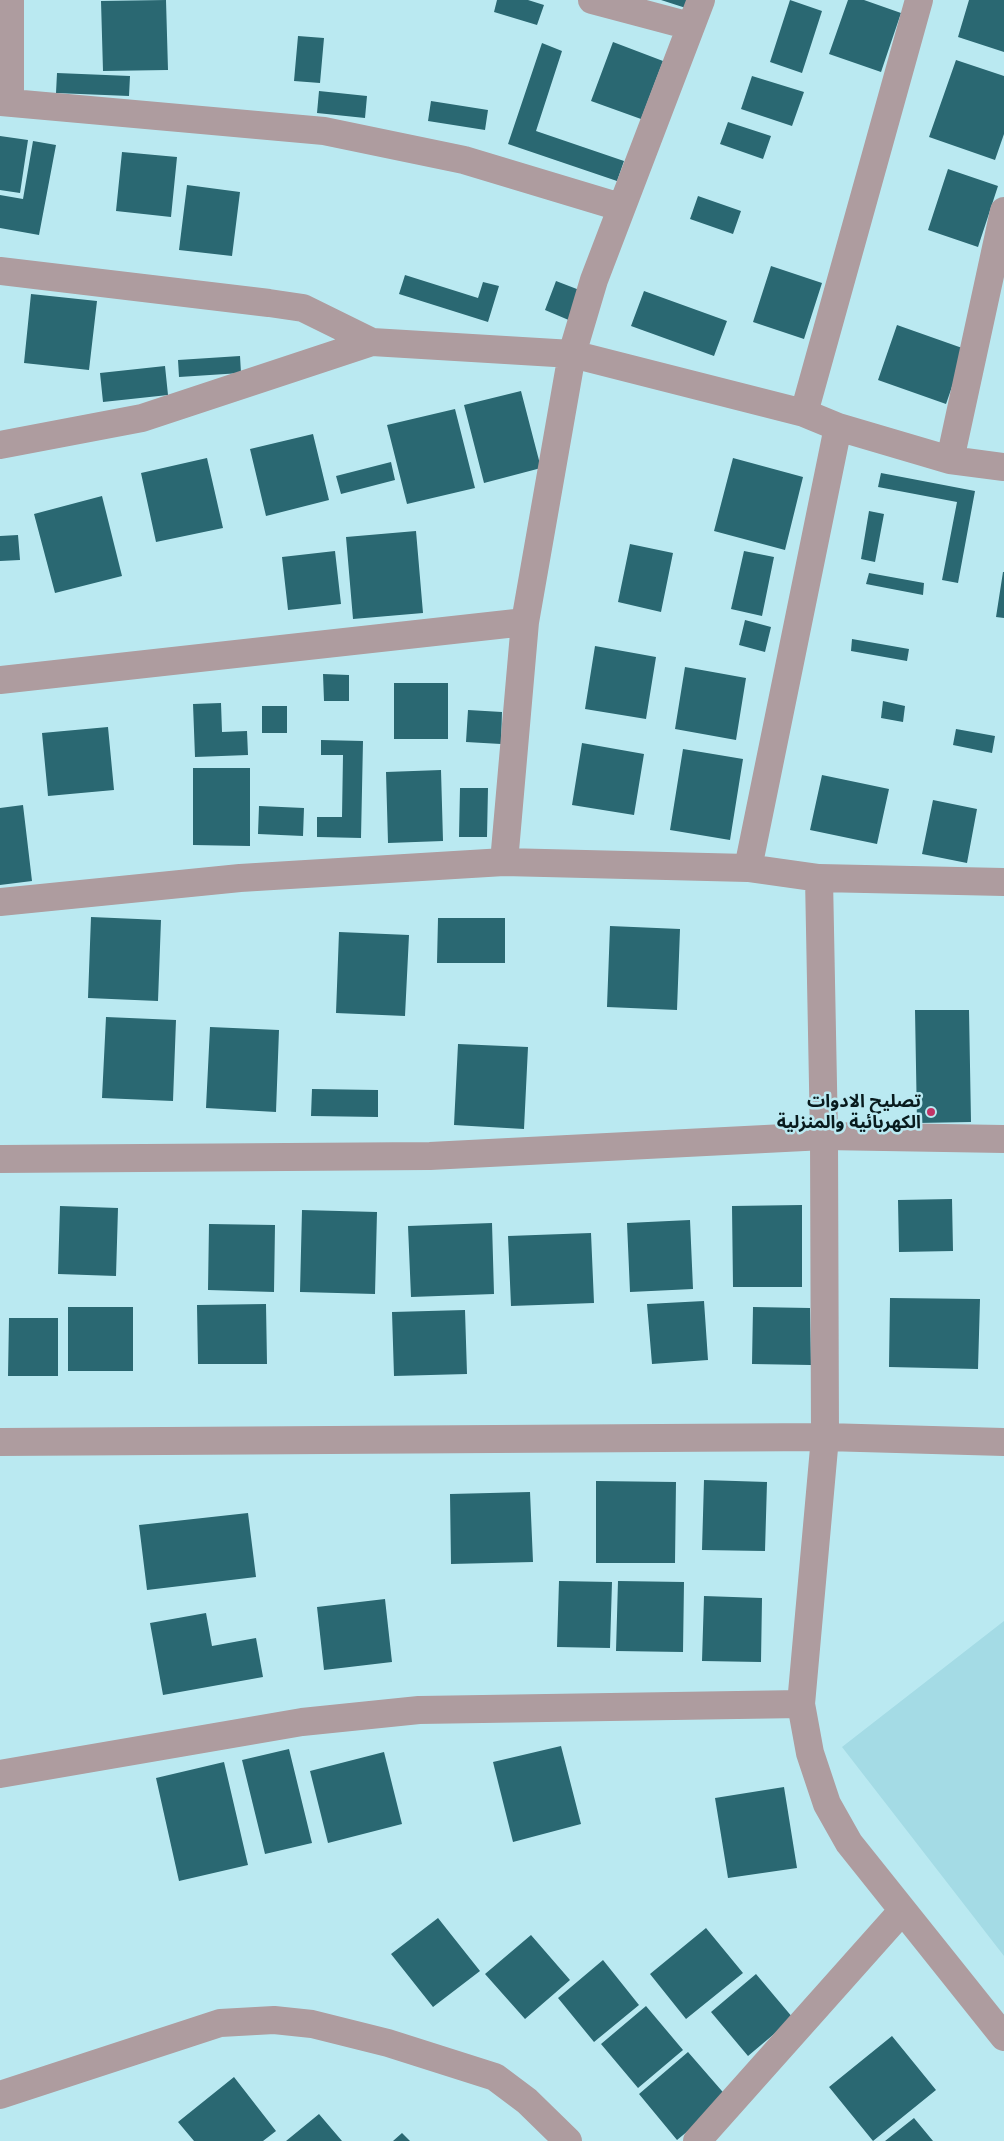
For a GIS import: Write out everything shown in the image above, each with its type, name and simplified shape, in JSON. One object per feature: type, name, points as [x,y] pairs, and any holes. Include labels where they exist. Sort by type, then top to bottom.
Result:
[{"type":"street","points":[[10,0],[5,102],[324,131],[464,160],[620,207]]},
{"type":"street","points":[[592,0],[690,26]]},
{"type":"street","points":[[504,862],[525,622],[572,354],[594,280],[620,207],[701,0]]},
{"type":"street","points":[[804,413],[920,0]]},
{"type":"street","points":[[950,460],[1004,211]]},
{"type":"street","points":[[0,271],[303,308],[372,342]]},
{"type":"street","points":[[0,445],[142,418],[372,342],[572,354],[804,413],[838,427],[950,460],[1004,467]]},
{"type":"street","points":[[748,868],[838,427]]},
{"type":"street","points":[[0,680],[525,622]]},
{"type":"street","points":[[0,902],[240,878],[504,862],[748,868],[819,878],[1004,882]]},
{"type":"street","points":[[819,878],[824,1136],[826,1437],[801,1704],[810,1753],[827,1804],[849,1843],[1004,2037]]},
{"type":"street","points":[[0,1158],[430,1156],[824,1136],[1004,1138]]},
{"type":"street","points":[[0,1442],[826,1437],[1004,1442]]},
{"type":"street","points":[[0,1774],[302,1722],[419,1710],[801,1704]]},
{"type":"street","points":[[697,2141],[902,1911]]},
{"type":"street","points":[[0,2095],[220,2023],[274,2020],[312,2024],[388,2043],[495,2077],[527,2101],[568,2141]]},
{"type":"shaded area","points":[[1004,1621],[1004,1956],[842,1747]]},
{"type":"building","points":[[166,0],[168,70],[103,71],[101,1]]},
{"type":"building","points":[[497,0],[528,0],[544,5],[537,25],[494,12]]},
{"type":"building","points":[[661,0],[695,0],[692,10]]},
{"type":"building","points":[[790,0],[822,11],[802,73],[770,62]]},
{"type":"building","points":[[848,0],[864,0],[901,13],[881,72],[829,54]]},
{"type":"building","points":[[969,0],[1004,0],[1004,52],[958,37]]},
{"type":"building","points":[[298,36],[324,38],[320,83],[294,81]]},
{"type":"building","points":[[613,42],[663,61],[641,119],[591,101]]},
{"type":"building","points":[[542,43],[562,51],[536,131],[624,161],[617,181],[508,144]]},
{"type":"building","points":[[956,60],[1004,76],[1004,134],[995,160],[929,137]]},
{"type":"building","points":[[57,73],[130,76],[129,96],[56,93]]},
{"type":"building","points":[[752,76],[804,92],[792,126],[741,109]]},
{"type":"building","points":[[319,91],[367,96],[365,118],[317,113]]},
{"type":"building","points":[[431,101],[488,110],[485,130],[428,121]]},
{"type":"building","points":[[728,122],[771,136],[763,159],[720,144]]},
{"type":"building","points":[[0,136],[28,140],[20,193],[0,190]]},
{"type":"building","points":[[33,141],[56,145],[39,235],[0,228],[0,195],[23,199]]},
{"type":"building","points":[[122,152],[177,157],[171,217],[116,211]]},
{"type":"building","points":[[948,169],[998,186],[978,247],[928,230]]},
{"type":"building","points":[[187,185],[240,192],[232,256],[179,250]]},
{"type":"building","points":[[698,196],[741,211],[733,234],[690,219]]},
{"type":"building","points":[[771,266],[822,283],[804,339],[753,322]]},
{"type":"building","points":[[405,275],[478,298],[483,282],[499,286],[488,322],[399,294]]},
{"type":"building","points":[[556,281],[582,291],[571,321],[545,310]]},
{"type":"building","points":[[644,291],[727,321],[714,356],[631,326]]},
{"type":"building","points":[[31,294],[97,301],[89,370],[24,363]]},
{"type":"building","points":[[897,325],[965,349],[946,404],[878,380]]},
{"type":"building","points":[[240,356],[241,373],[179,377],[178,360]]},
{"type":"building","points":[[165,366],[168,395],[103,402],[100,373]]},
{"type":"building","points":[[521,391],[541,468],[484,483],[464,405]]},
{"type":"building","points":[[455,409],[475,488],[407,504],[387,425]]},
{"type":"building","points":[[313,434],[329,500],[266,516],[250,449]]},
{"type":"building","points":[[207,458],[223,528],[156,542],[141,473]]},
{"type":"building","points":[[733,458],[803,477],[785,550],[714,531]]},
{"type":"building","points":[[391,462],[395,480],[341,494],[336,476]]},
{"type":"building","points":[[881,473],[975,491],[958,583],[942,580],[957,502],[878,487]]},
{"type":"building","points":[[102,496],[122,576],[55,593],[34,514]]},
{"type":"building","points":[[869,511],[884,514],[875,562],[861,559]]},
{"type":"building","points":[[416,531],[423,613],[353,619],[346,537]]},
{"type":"building","points":[[18,535],[20,560],[0,561],[0,536]]},
{"type":"building","points":[[630,544],[673,553],[661,612],[618,602]]},
{"type":"building","points":[[335,551],[341,604],[288,610],[282,557]]},
{"type":"building","points":[[744,551],[774,557],[762,616],[731,609]]},
{"type":"building","points":[[1004,572],[1004,618],[996,617]]},
{"type":"building","points":[[869,573],[924,583],[923,595],[866,584]]},
{"type":"building","points":[[745,620],[771,627],[765,652],[739,645]]},
{"type":"building","points":[[852,639],[909,649],[907,661],[851,651]]},
{"type":"building","points":[[595,646],[656,657],[646,719],[585,709]]},
{"type":"building","points":[[685,667],[746,678],[736,740],[675,729]]},
{"type":"building","points":[[323,674],[349,675],[349,701],[324,701]]},
{"type":"building","points":[[394,683],[448,683],[448,739],[394,739]]},
{"type":"building","points":[[883,701],[905,706],[903,722],[881,718]]},
{"type":"building","points":[[221,703],[222,732],[247,731],[248,755],[195,757],[193,704]]},
{"type":"building","points":[[262,706],[287,706],[287,733],[262,733]]},
{"type":"building","points":[[468,710],[502,712],[501,744],[466,742]]},
{"type":"building","points":[[108,727],[114,790],[48,796],[42,733]]},
{"type":"building","points":[[956,729],[995,736],[992,753],[953,745]]},
{"type":"building","points":[[321,740],[363,741],[361,838],[317,837],[317,817],[342,817],[343,755],[321,755]]},
{"type":"building","points":[[582,743],[644,754],[634,815],[572,805]]},
{"type":"building","points":[[683,749],[743,759],[730,840],[670,830]]},
{"type":"building","points":[[193,768],[250,768],[250,846],[193,845]]},
{"type":"building","points":[[441,770],[443,841],[388,843],[386,772]]},
{"type":"building","points":[[822,775],[889,789],[877,844],[810,830]]},
{"type":"building","points":[[460,788],[488,788],[487,837],[459,837]]},
{"type":"building","points":[[933,800],[977,809],[967,863],[922,854]]},
{"type":"building","points":[[23,805],[32,881],[0,885],[0,808]]},
{"type":"building","points":[[259,806],[304,808],[303,836],[258,834]]},
{"type":"building","points":[[91,917],[161,920],[158,1001],[88,998]]},
{"type":"building","points":[[438,918],[505,918],[505,963],[437,963]]},
{"type":"building","points":[[610,926],[680,929],[677,1010],[607,1007]]},
{"type":"building","points":[[339,932],[409,935],[405,1016],[336,1013]]},
{"type":"building","points":[[915,1010],[969,1010],[971,1122],[917,1123]]},
{"type":"building","points":[[106,1017],[176,1020],[173,1101],[102,1098]]},
{"type":"building","points":[[210,1027],[279,1030],[276,1112],[206,1108]]},
{"type":"building","points":[[458,1044],[528,1047],[524,1129],[454,1125]]},
{"type":"building","points":[[312,1089],[378,1090],[378,1117],[311,1116]]},
{"type":"building","points":[[952,1199],[953,1251],[899,1252],[898,1200]]},
{"type":"building","points":[[802,1205],[802,1287],[733,1287],[732,1206]]},
{"type":"building","points":[[60,1206],[118,1208],[116,1276],[58,1274]]},
{"type":"building","points":[[302,1210],[377,1212],[375,1294],[300,1292]]},
{"type":"building","points":[[690,1220],[693,1289],[630,1292],[627,1223]]},
{"type":"building","points":[[492,1223],[494,1294],[411,1297],[408,1226]]},
{"type":"building","points":[[209,1224],[275,1225],[274,1292],[208,1290]]},
{"type":"building","points":[[591,1233],[594,1303],[511,1306],[508,1236]]},
{"type":"building","points":[[890,1298],[980,1299],[978,1369],[889,1367]]},
{"type":"building","points":[[704,1301],[708,1360],[652,1364],[647,1304]]},
{"type":"building","points":[[266,1304],[267,1364],[198,1364],[197,1305]]},
{"type":"building","points":[[68,1307],[133,1307],[133,1371],[68,1371]]},
{"type":"building","points":[[753,1307],[810,1308],[811,1365],[752,1364]]},
{"type":"building","points":[[465,1310],[467,1374],[394,1376],[392,1312]]},
{"type":"building","points":[[9,1318],[58,1318],[58,1376],[8,1376]]},
{"type":"building","points":[[704,1480],[767,1482],[765,1551],[702,1550]]},
{"type":"building","points":[[596,1481],[676,1482],[675,1563],[596,1563]]},
{"type":"building","points":[[530,1492],[533,1562],[451,1564],[450,1494]]},
{"type":"building","points":[[248,1513],[256,1577],[147,1590],[139,1525]]},
{"type":"building","points":[[559,1581],[612,1582],[610,1648],[557,1647]]},
{"type":"building","points":[[618,1581],[684,1582],[683,1652],[616,1651]]},
{"type":"building","points":[[704,1596],[762,1598],[761,1662],[702,1661]]},
{"type":"building","points":[[385,1599],[392,1662],[324,1670],[317,1607]]},
{"type":"building","points":[[206,1613],[212,1646],[256,1638],[263,1677],[163,1695],[150,1623]]},
{"type":"building","points":[[561,1746],[581,1824],[513,1842],[493,1762]]},
{"type":"building","points":[[289,1749],[312,1843],[265,1854],[242,1760]]},
{"type":"building","points":[[384,1752],[402,1824],[328,1843],[310,1771]]},
{"type":"building","points":[[224,1762],[248,1865],[179,1881],[156,1778]]},
{"type":"building","points":[[784,1787],[797,1868],[728,1878],[715,1798]]},
{"type":"building","points":[[438,1918],[480,1971],[433,2007],[391,1954]]},
{"type":"building","points":[[706,1928],[743,1973],[686,2019],[650,1974]]},
{"type":"building","points":[[531,1935],[570,1980],[525,2019],[485,1974]]},
{"type":"building","points":[[603,1960],[639,2005],[594,2042],[558,1998]]},
{"type":"building","points":[[756,1974],[793,2018],[748,2056],[711,2012]]},
{"type":"building","points":[[646,2006],[683,2050],[638,2088],[601,2044]]},
{"type":"building","points":[[892,2036],[936,2090],[873,2141],[829,2087]]},
{"type":"building","points":[[688,2052],[728,2098],[677,2140],[639,2094]]},
{"type":"building","points":[[234,2077],[276,2131],[263,2141],[194,2141],[178,2122]]},
{"type":"building","points":[[319,2114],[342,2141],[286,2141]]},
{"type":"building","points":[[914,2118],[933,2141],[885,2141]]},
{"type":"building","points":[[402,2133],[410,2141],[393,2141]]},
{"type":"place","name":"تصليح الادوات الكهربائية والمنزلية","points":[[931,1112]]}]
